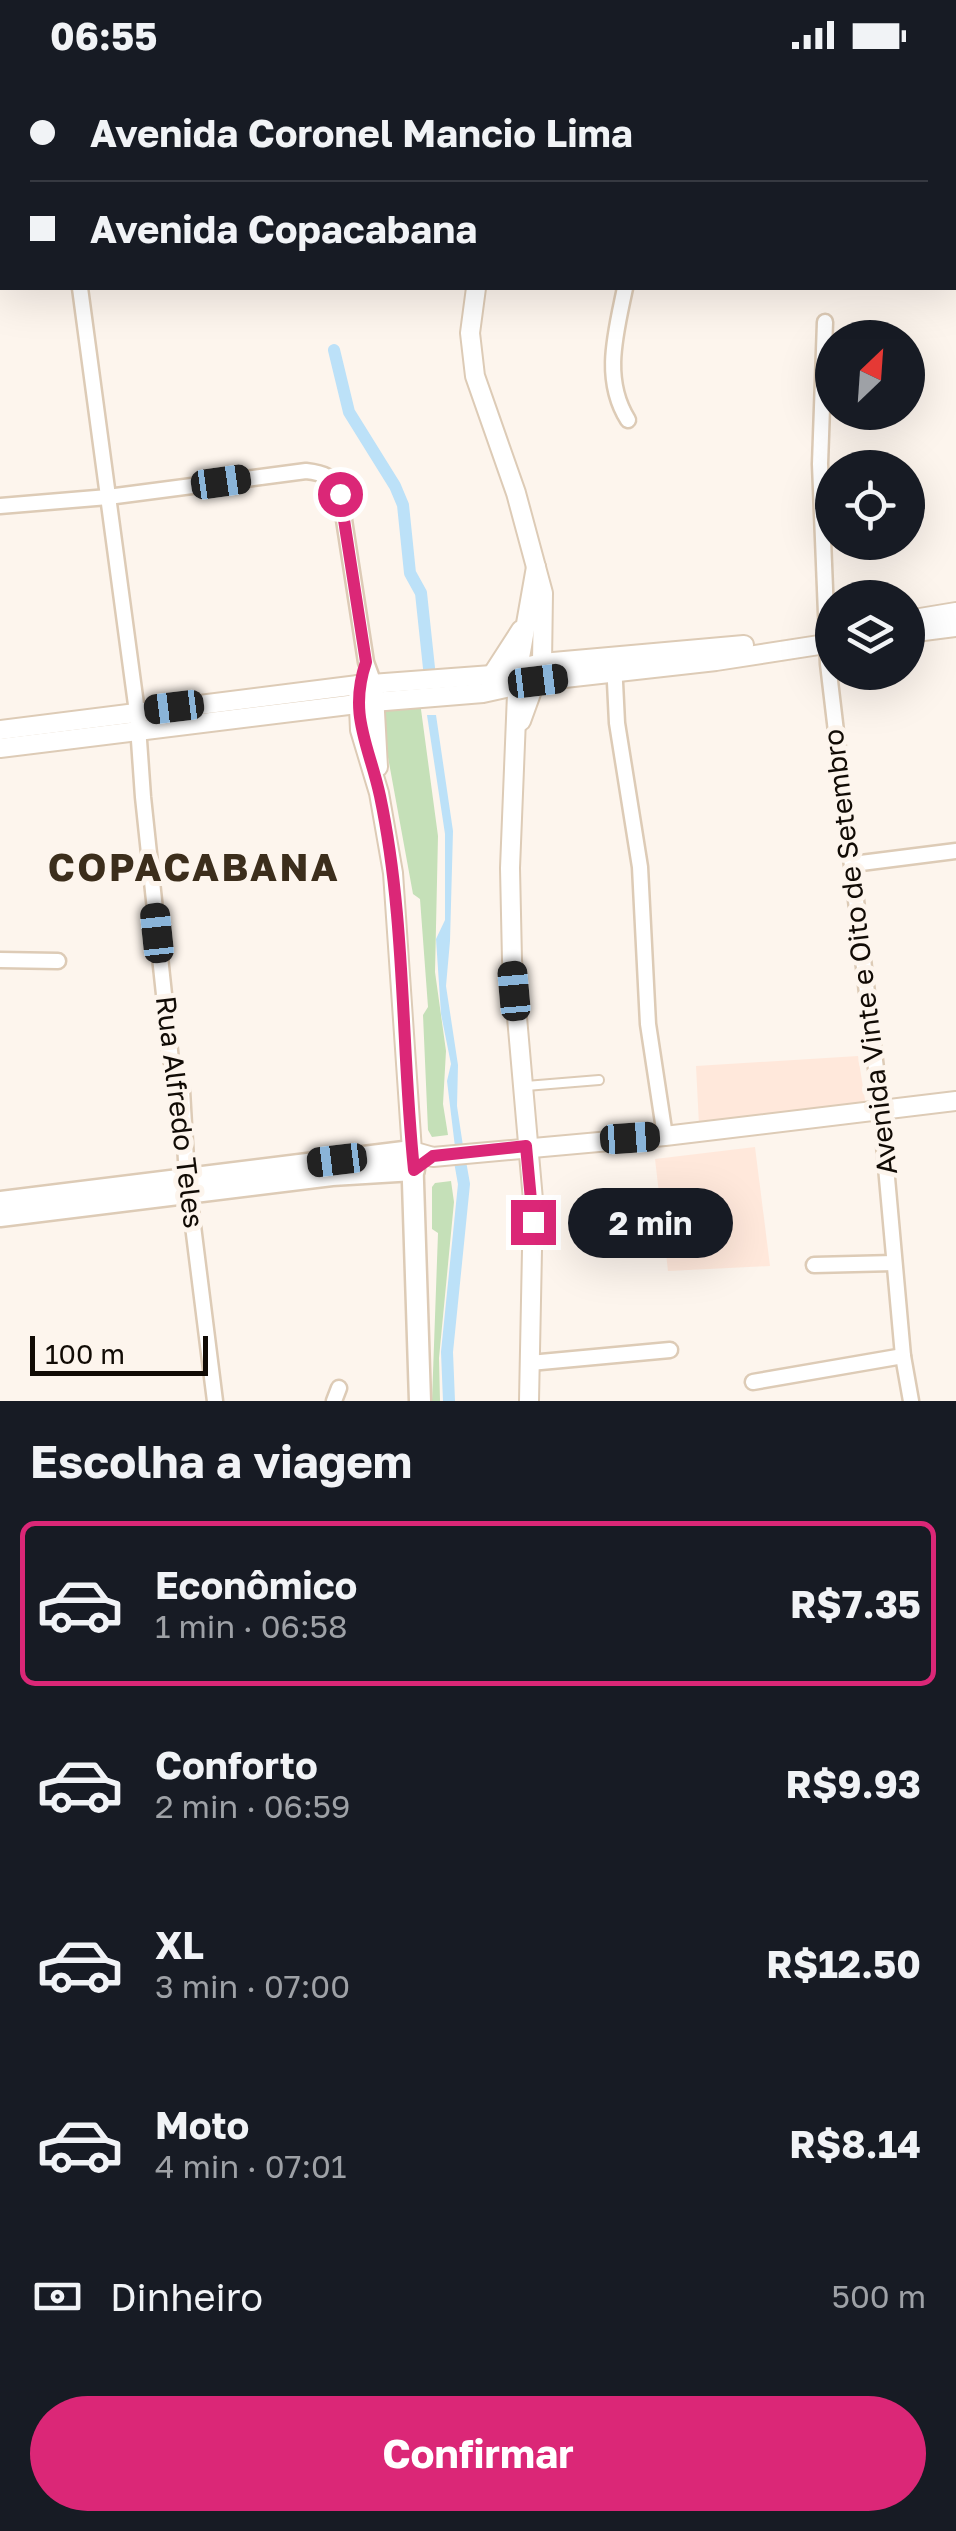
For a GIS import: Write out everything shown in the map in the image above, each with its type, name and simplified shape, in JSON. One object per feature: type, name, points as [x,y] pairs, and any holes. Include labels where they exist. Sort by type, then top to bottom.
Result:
[{"type":"main road","points":[[0,1202],[348,1173],[420,1159],[420,1401]]},
{"type":"main road","points":[[0,1216],[188,1186]]},
{"type":"street","name":"Rua Alfredo Teles","points":[[80,290],[138,720],[171,1060],[182,1090],[188,1186],[215,1401]]},
{"type":"street","points":[[476,290],[470,334],[474,376],[516,492],[542,593],[544,636],[540,672],[516,728]]},
{"type":"street","points":[[625,290],[612,364],[615,396],[628,420]]},
{"type":"street","name":"Avenida Vinte e Oito de Setembro","points":[[821,430],[827,580]]},
{"type":"street","points":[[0,506],[108,497],[296,472],[324,474],[337,484],[366,662],[360,730],[379,793],[399,923],[420,1159],[526,1146],[665,1136],[956,1101]]},
{"type":"street","points":[[529,1401],[533,1200],[512,960],[510,868],[518,677],[536,567]]},
{"type":"street","points":[[925,617],[956,612]]},
{"type":"street","points":[[492,675],[524,625]]},
{"type":"street","points":[[925,632],[956,627]]},
{"type":"street","points":[[544,636],[552,650],[568,662]]},
{"type":"street","points":[[483,693],[540,672],[716,655],[815,640]]},
{"type":"street","points":[[540,672],[568,662],[614,664]]},
{"type":"street","points":[[614,664],[622,760],[640,866],[648,1024],[665,1136]]},
{"type":"street","points":[[0,730],[138,720],[492,675],[518,677]]},
{"type":"street","name":"Avenida Vinte e Oito de Setembro","points":[[830,690],[854,864],[903,1356],[911,1401]]},
{"type":"street","points":[[366,694],[498,696],[508,704],[516,728]]},
{"type":"street","points":[[0,748],[138,720]]},
{"type":"street","points":[[854,864],[956,851]]},
{"type":"street","points":[[0,960],[58,962]]},
{"type":"street","points":[[814,1265],[894,1263]]},
{"type":"street","points":[[530,1362],[670,1350]]},
{"type":"street","points":[[753,1382],[903,1356]]},
{"type":"lane","points":[[522,1086],[599,1080]]},
{"type":"shaded area","points":[[858,1056],[866,1106],[699,1125],[696,1066]]},
{"type":"shaded area","points":[[755,1147],[770,1266],[668,1271],[655,1159]]},
{"type":"green space","points":[[420,702],[438,836],[435,972],[446,1051],[443,1104],[448,1135],[432,1137],[428,1130],[423,1015],[428,1007],[420,899],[413,894],[379,708]]},
{"type":"green space","points":[[451,1181],[454,1202],[439,1358],[440,1401],[432,1401],[438,1233],[432,1229],[432,1187]]},
{"type":"water","points":[[427,715],[436,715],[453,831],[446,986],[458,1065],[457,1106],[463,1146],[455,1147],[447,1081],[451,1064],[441,1014],[436,939],[445,920],[445,834]]},
{"type":"waterway","points":[[334,350],[349,412],[403,505],[410,573],[421,593],[429,668]]},
{"type":"waterway","points":[[449,1401],[447,1352],[464,1184],[458,1150]]},
{"type":"district","name":"COPACABANA","points":[[194,868]]},
{"type":"route","points":[[340,494],[366,662],[358,685],[360,730],[379,793],[394,873],[414,1170],[433,1156],[526,1146],[533,1222]]}]
